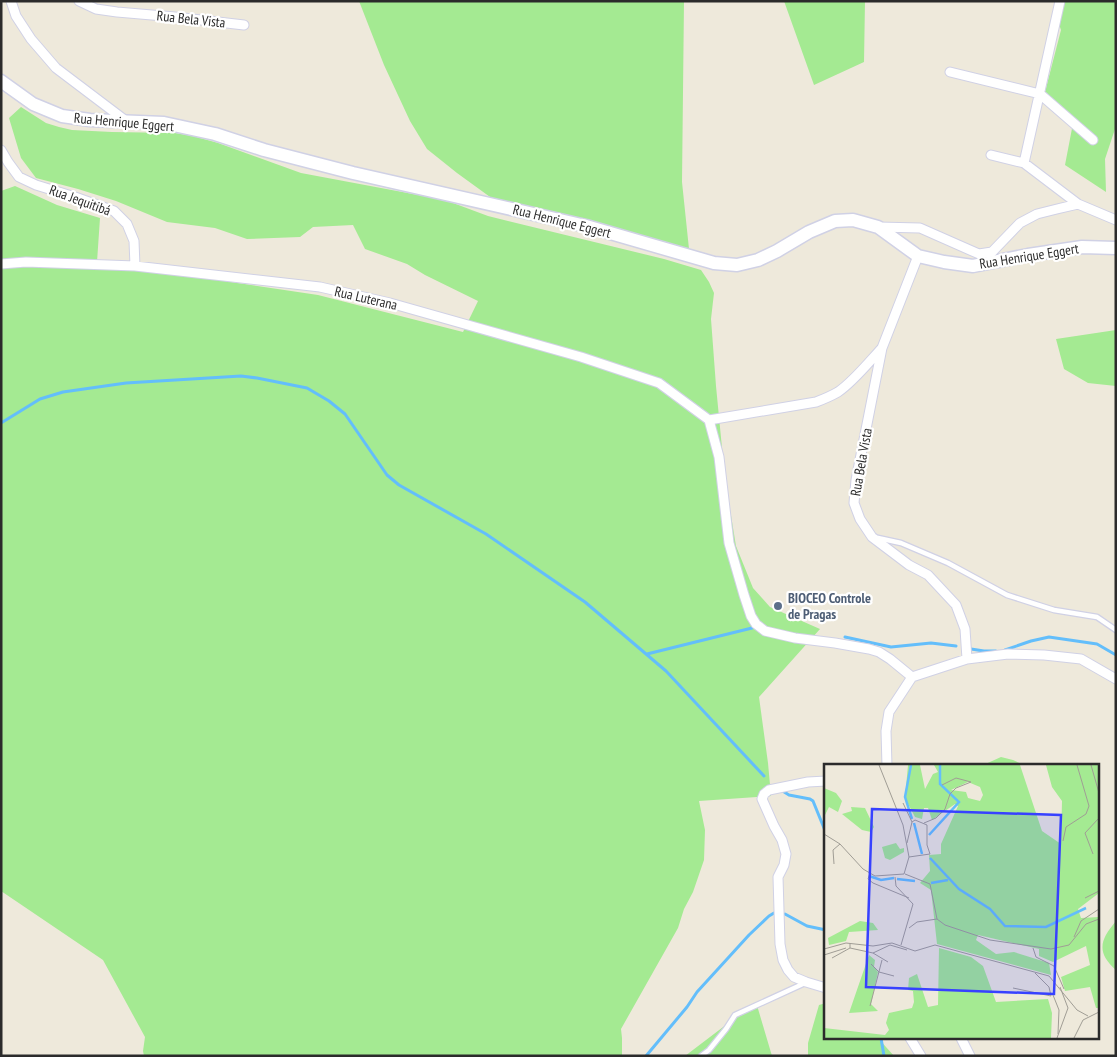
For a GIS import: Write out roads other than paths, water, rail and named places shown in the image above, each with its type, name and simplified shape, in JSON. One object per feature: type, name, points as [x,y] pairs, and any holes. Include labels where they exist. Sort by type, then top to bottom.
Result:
[{"type":"street","points":[[11,1],[16,16],[31,39],[56,68],[126,121]]},
{"type":"street","name":"Rua Bela Vista","points":[[79,1],[96,9],[244,25]]},
{"type":"street","points":[[1024,163],[1060,1]]},
{"type":"street","points":[[950,72],[1040,94],[1093,140]]},
{"type":"street","name":"Rua Henrique Eggert","points":[[1,81],[33,104],[62,116],[90,120],[164,123],[215,134],[264,150],[352,173],[586,226],[714,263],[737,265],[758,260],[809,232],[834,221],[853,220],[878,227],[918,256],[973,266],[1082,247],[1116,248]]},
{"type":"street","name":"Rua Jequitibá","points":[[1,150],[19,176],[36,185],[114,211],[127,224],[134,241],[135,266]]},
{"type":"street","points":[[991,155],[1024,163],[1078,204],[1116,220]]},
{"type":"street","points":[[878,227],[920,228],[979,254],[992,252],[1020,223],[1037,214],[1078,204]]},
{"type":"street","name":"Rua Bela Vista","points":[[918,256],[882,348],[856,480],[854,504],[860,519],[872,537],[908,565],[928,575],[956,605],[965,629],[967,659]]},
{"type":"street","name":"Rua Luterana","points":[[1,264],[26,262],[135,266],[320,287],[390,302],[581,357],[659,383],[709,420]]},
{"type":"street","points":[[882,348],[850,382],[828,398],[816,402],[709,420],[719,457],[729,543],[751,616],[756,624],[765,631],[795,638],[835,643],[879,652],[912,677]]},
{"type":"street","points":[[887,764],[886,731],[889,712],[912,677],[967,659],[1008,654],[1081,659],[1116,679]]},
{"type":"street","points":[[824,781],[808,782],[769,790],[762,799],[782,840],[786,854],[784,865],[778,877],[780,944],[783,960],[794,977],[824,987]]},
{"type":"street","points":[[911,1040],[921,1056]]},
{"type":"street","points":[[962,1040],[970,1056]]},
{"type":"lane","points":[[872,537],[901,543],[948,563],[1007,595],[1054,610],[1098,617],[1116,630]]},
{"type":"lane","points":[[702,1056],[726,1029],[735,1015],[806,982]]},
{"type":"waterway","points":[[1,423],[40,399],[63,392],[126,383],[241,376],[307,388],[329,401],[345,414],[387,475],[399,485],[486,534],[585,602],[666,671],[764,776]]},
{"type":"waterway","points":[[647,654],[752,628]]},
{"type":"waterway","points":[[845,637],[891,647],[931,643],[956,646]]},
{"type":"waterway","points":[[1005,650],[1049,637],[1097,644],[1116,655]]},
{"type":"waterway","points":[[971,649],[996,651]]},
{"type":"waterway","points":[[781,790],[789,795],[813,801],[824,828]]},
{"type":"waterway","points":[[646,1056],[687,1007],[697,992],[749,935],[774,913]]},
{"type":"waterway","points":[[785,914],[807,926],[824,930]]},
{"type":"waterway","points":[[881,1040],[884,1056]]},
{"type":"place","name":"BIOCEO Controle de Pragas","points":[[778,606]]}]
